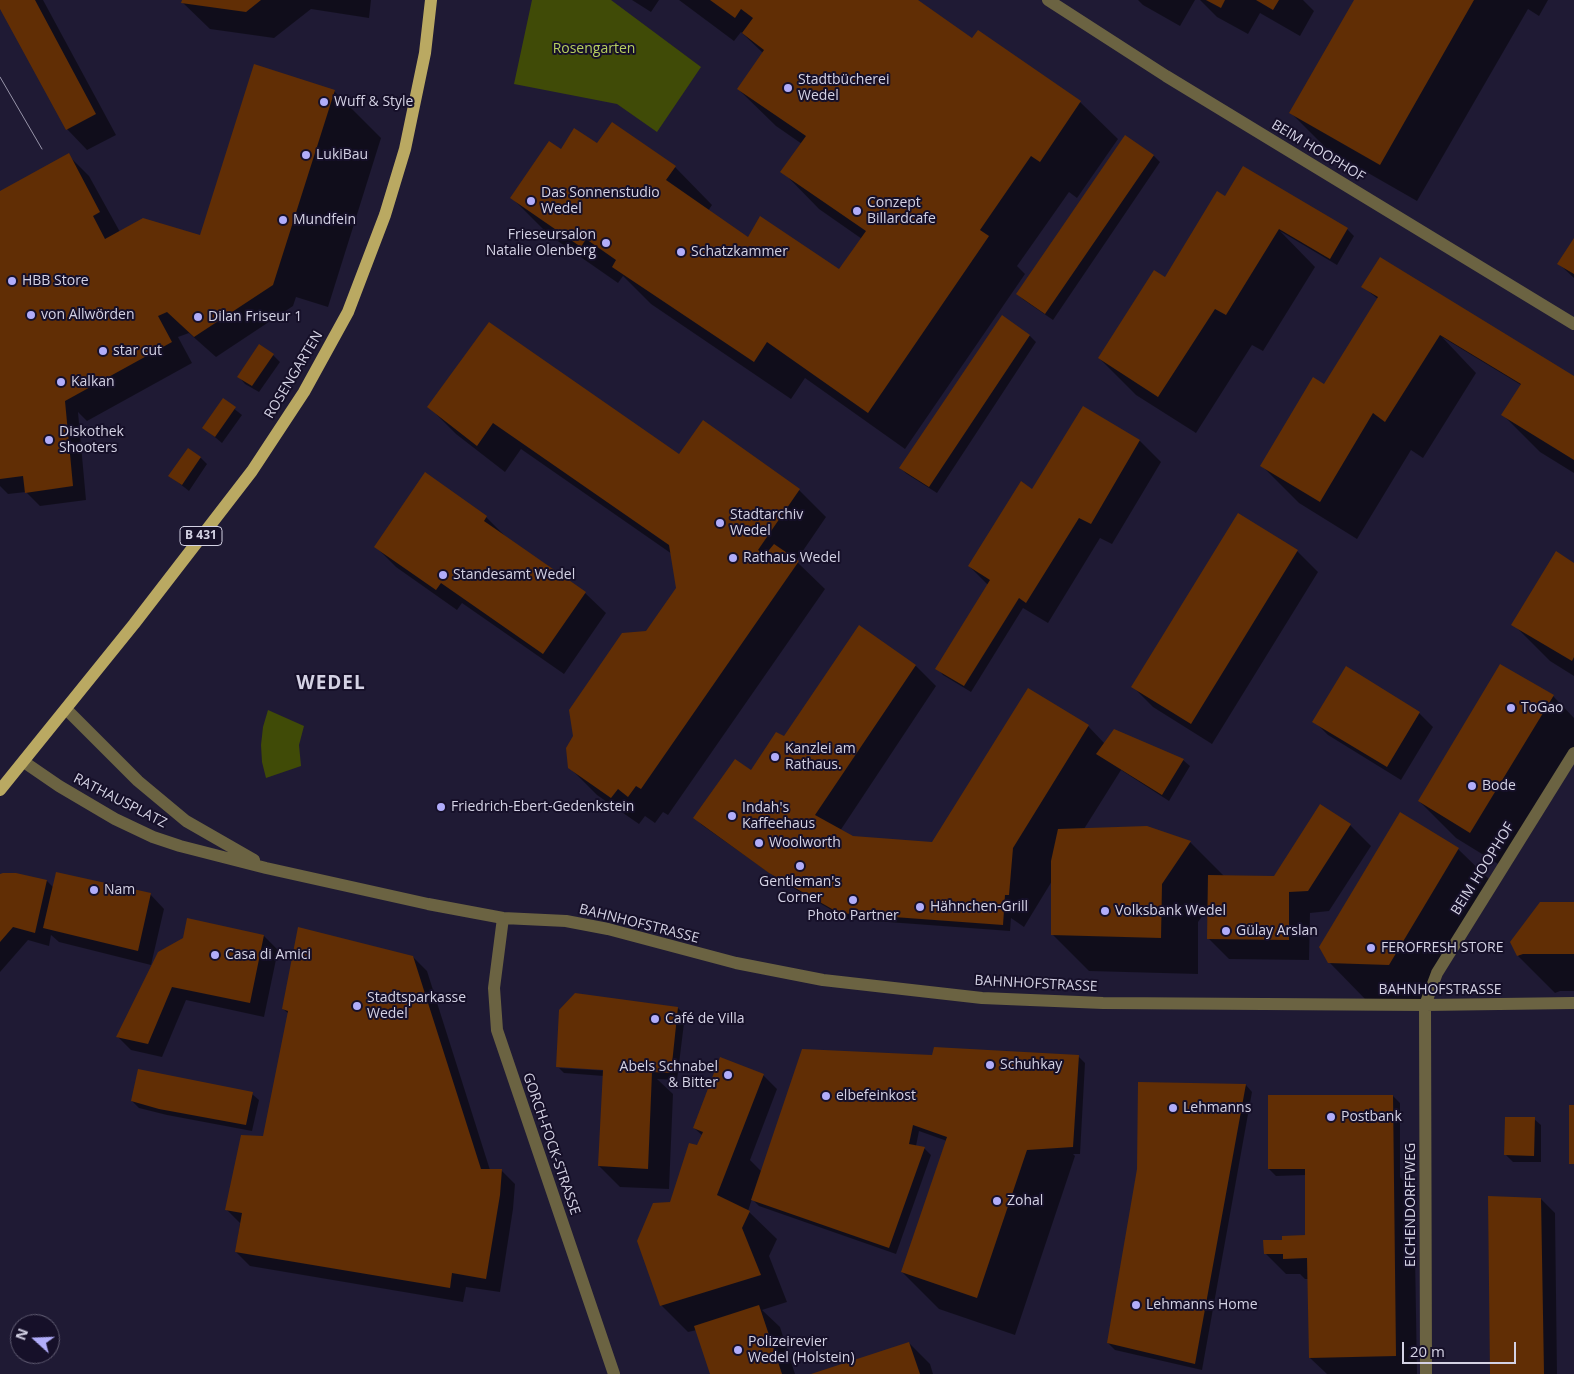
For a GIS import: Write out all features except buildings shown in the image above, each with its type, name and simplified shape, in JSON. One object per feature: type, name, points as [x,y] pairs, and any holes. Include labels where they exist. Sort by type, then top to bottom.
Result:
[{"type":"main road","name":"ROSENGARTEN","points":[[66,709],[252,472],[304,392],[348,312],[385,215],[406,149],[425,53],[432,0]]},
{"type":"main road","name":"B 431","points":[[0,790],[66,709]]},
{"type":"street","name":"BEIM HOOPHOF","points":[[1048,0],[1157,71],[1574,324]]},
{"type":"street","name":"RATHAUSPLATZ","points":[[66,709],[138,781],[186,820],[266,868]]},
{"type":"street","name":"BEIM HOOPHOF","points":[[1425,1005],[1436,973],[1574,753]]},
{"type":"street","name":"RATHAUSPLATZ","points":[[24,762],[59,786],[115,819],[153,837],[180,846],[266,868],[428,904],[503,918]]},
{"type":"street","name":"BAHNHOFSTRASSE","points":[[503,918],[566,921],[608,929],[736,964],[823,980],[982,998],[1103,1003],[1425,1005],[1574,1003]]},
{"type":"street","name":"GORCH-FOCK-STRASSE","points":[[503,918],[494,988],[497,1030],[614,1374]]},
{"type":"street","name":"EICHENDORFFWEG","points":[[1425,1005],[1426,1374]]},
{"type":"green space","name":"Rosengarten","points":[[532,0],[611,0],[701,67],[657,132],[617,104],[514,84]]},
{"type":"green space","points":[[268,710],[304,726],[299,745],[301,766],[266,778],[262,762],[261,745],[263,727]]},
{"type":"tram line","points":[[0,77],[42,149]]},
{"type":"place","name":"Stadtbücherei Wedel","points":[[788,88]]},
{"type":"place","name":"Wuff & Style","points":[[324,102]]},
{"type":"place","name":"LukiBau","points":[[306,155]]},
{"type":"place","name":"Das Sonnenstudio Wedel","points":[[531,201]]},
{"type":"place","name":"Conzept Billardcafe","points":[[857,211]]},
{"type":"place","name":"Mundfein","points":[[283,220]]},
{"type":"place","name":"Frieseursalon Natalie Olenberg","points":[[606,243]]},
{"type":"place","name":"Schatzkammer","points":[[681,252]]},
{"type":"place","name":"HBB Store","points":[[12,281]]},
{"type":"place","name":"von Allwörden","points":[[31,315]]},
{"type":"place","name":"Dilan Friseur 1","points":[[198,317]]},
{"type":"place","name":"star cut","points":[[103,351]]},
{"type":"place","name":"Kalkan","points":[[61,382]]},
{"type":"place","name":"Diskothek Shooters","points":[[49,440]]},
{"type":"place","name":"Stadtarchiv Wedel","points":[[720,523]]},
{"type":"place","name":"Rathaus Wedel","points":[[733,558]]},
{"type":"place","name":"Standesamt Wedel","points":[[443,575]]},
{"type":"place","name":"ToGao","points":[[1511,708]]},
{"type":"place","name":"Kanzlei am Rathaus.","points":[[775,757]]},
{"type":"place","name":"Bode","points":[[1472,786]]},
{"type":"place","name":"Friedrich-Ebert-Gedenkstein","points":[[441,807]]},
{"type":"place","name":"Indah's Kaffeehaus","points":[[732,816]]},
{"type":"place","name":"Woolworth","points":[[759,843]]},
{"type":"place","name":"Gentleman's Corner","points":[[800,866]]},
{"type":"place","name":"Nam","points":[[94,890]]},
{"type":"place","name":"Photo Partner","points":[[853,900]]},
{"type":"place","name":"Hähnchen-Grill","points":[[920,907]]},
{"type":"place","name":"Volksbank Wedel","points":[[1105,911]]},
{"type":"place","name":"Gülay Arslan","points":[[1226,931]]},
{"type":"place","name":"FEROFRESH STORE","points":[[1371,948]]},
{"type":"place","name":"Casa di Amici","points":[[215,955]]},
{"type":"place","name":"Stadtsparkasse Wedel","points":[[357,1006]]},
{"type":"place","name":"Café de Villa","points":[[655,1019]]},
{"type":"place","name":"Schuhkay","points":[[990,1065]]},
{"type":"place","name":"Abels Schnabel & Bitter","points":[[728,1075]]},
{"type":"place","name":"elbefeinkost","points":[[826,1096]]},
{"type":"place","name":"Lehmanns","points":[[1173,1108]]},
{"type":"place","name":"Postbank","points":[[1331,1117]]},
{"type":"place","name":"Zohal","points":[[997,1201]]},
{"type":"place","name":"Lehmanns Home","points":[[1136,1305]]},
{"type":"place","name":"Polizeirevier Wedel (Holstein)","points":[[738,1350]]},
{"type":"district","name":"WEDEL","points":[[331,684]]}]
